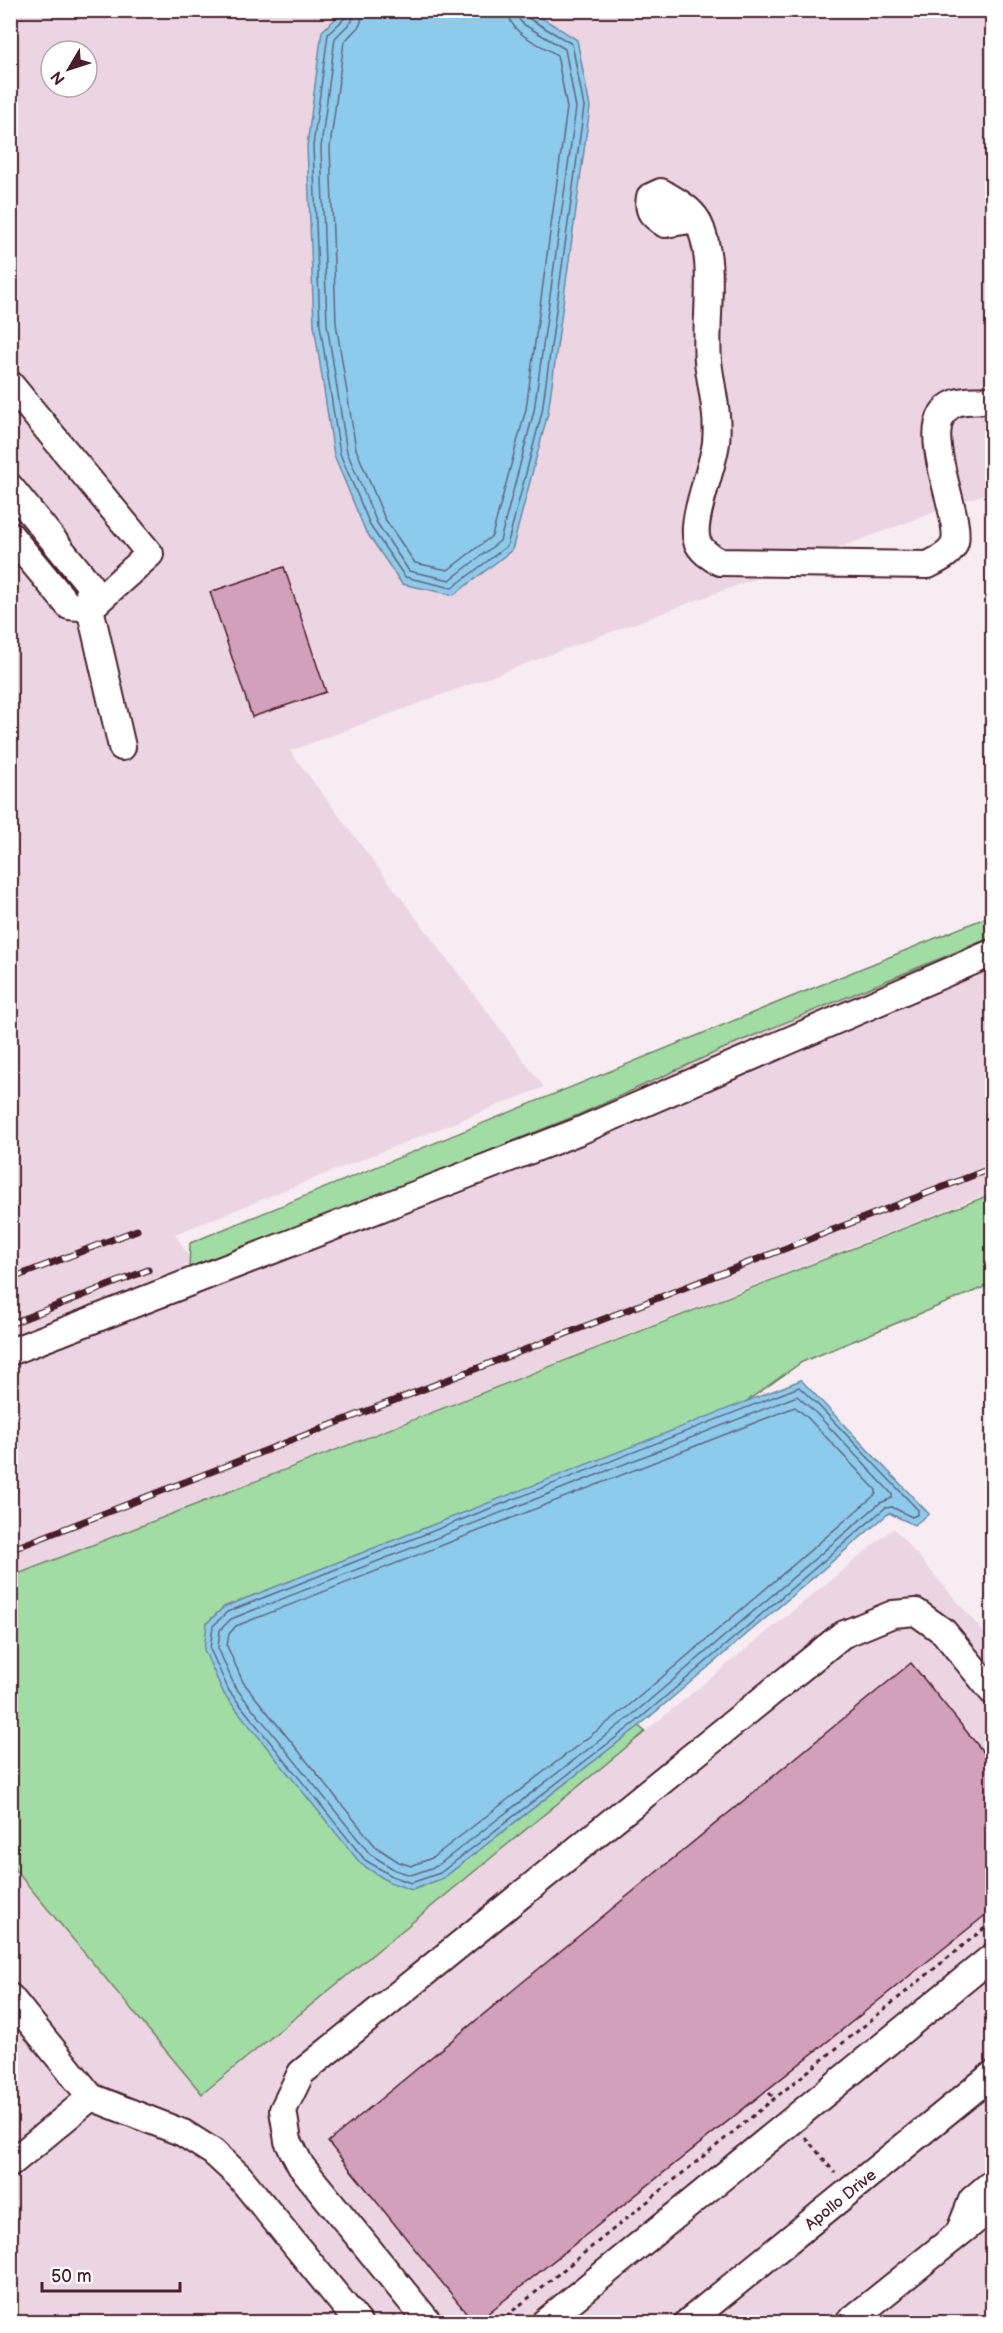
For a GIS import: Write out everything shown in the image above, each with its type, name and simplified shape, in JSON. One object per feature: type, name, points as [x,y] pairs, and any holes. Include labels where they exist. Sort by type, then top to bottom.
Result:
[{"type":"street","points":[[696,219],[708,256],[708,360],[716,407],[716,442],[696,526],[697,542],[710,558],[720,562],[928,565],[944,557],[955,544],[956,527],[937,452],[942,414],[955,403],[993,399]]},
{"type":"street","points":[[10,384],[150,554],[90,608],[69,606],[10,536]]},
{"type":"street","points":[[10,488],[89,584],[90,608],[122,747]]},
{"type":"street","points":[[10,1352],[577,1132],[993,953]]},
{"type":"street","points":[[428,2322],[301,2166],[288,2140],[283,2110],[301,2073],[842,1635],[893,1614],[916,1612],[944,1632],[993,1691]]},
{"type":"street","points":[[545,2322],[993,1957]]},
{"type":"street","points":[[10,1997],[91,2097],[183,2133],[213,2152],[239,2176],[358,2322]]},
{"type":"street","name":"Apollo Drive","points":[[688,2322],[993,2075]]},
{"type":"street","points":[[10,2164],[91,2097]]},
{"type":"street","points":[[959,2233],[972,2200],[993,2183]]},
{"type":"street","points":[[849,2322],[993,2207]]},
{"type":"path","points":[[499,2322],[993,1922]]},
{"type":"path","points":[[770,2092],[850,2191]]},
{"type":"shaded area","points":[[11,11],[992,11],[992,491],[290,751],[544,1087],[175,1234],[192,1262],[185,1266],[189,1271],[578,1115],[738,1042],[992,937],[992,1192],[11,1576]]},
{"type":"shaded area","points":[[894,1528],[992,1642],[992,2322],[11,2322],[10,1865],[202,2094]]},
{"type":"green space","points":[[992,915],[992,937],[738,1042],[578,1115],[189,1271],[190,1243]]},
{"type":"green space","points":[[992,1194],[992,1284],[802,1362],[744,1403],[224,1607],[207,1623],[412,1890],[443,1878],[639,1726],[645,1732],[202,2094],[11,1865],[10,1577]]},
{"type":"water","points":[[512,9],[524,10],[543,19],[577,40],[590,107],[548,413],[512,550],[454,595],[402,584],[365,530],[334,455],[314,325],[307,146],[322,31],[344,11]]},
{"type":"water","points":[[801,1380],[929,1514],[914,1525],[889,1513],[639,1726],[443,1878],[412,1890],[389,1882],[361,1864],[224,1694],[204,1650],[207,1623],[224,1607]]},
{"type":"building","points":[[284,567],[326,692],[252,717],[210,592]]},
{"type":"building","points":[[911,1663],[993,1764],[993,1909],[477,2322],[474,2322],[328,2142]]},
{"type":"railway","points":[[10,1550],[992,1168]]},
{"type":"railway","points":[[10,1279],[137,1230]]},
{"type":"railway","points":[[10,1324],[148,1270]]}]
